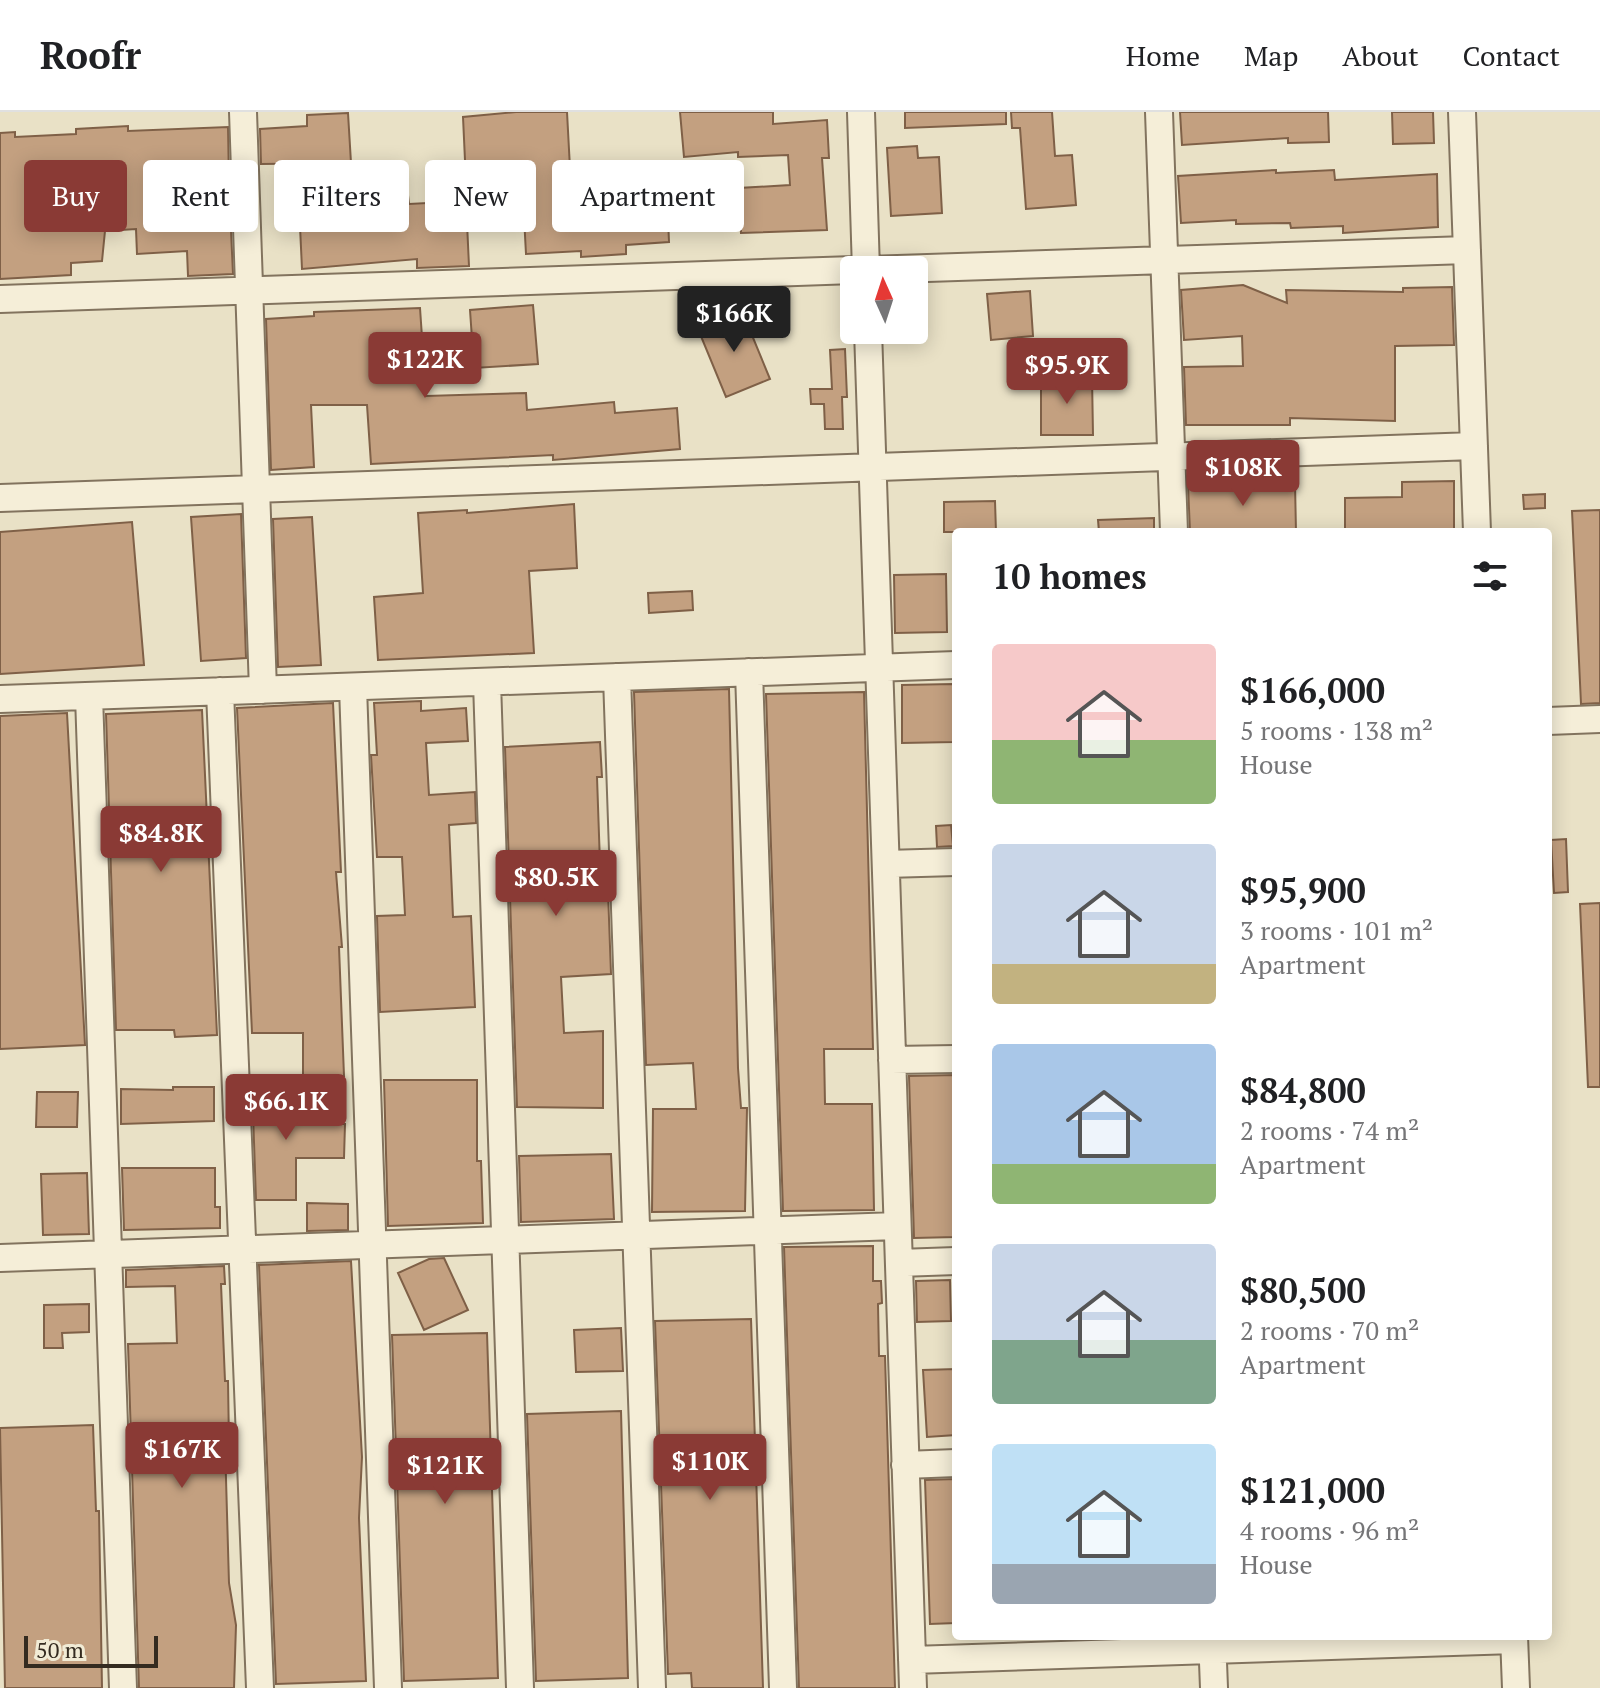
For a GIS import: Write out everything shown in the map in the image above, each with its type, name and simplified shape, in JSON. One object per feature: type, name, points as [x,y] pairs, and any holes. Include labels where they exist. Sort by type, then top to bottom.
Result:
[{"type":"street","points":[[243,112],[263,690]]},
{"type":"street","points":[[861,112],[866,256]]},
{"type":"street","points":[[1159,112],[1174,528]]},
{"type":"street","points":[[1462,112],[1477,528]]},
{"type":"street","points":[[928,268],[1467,250]]},
{"type":"street","points":[[0,299],[840,270]]},
{"type":"street","points":[[869,344],[913,1688]]},
{"type":"street","points":[[0,498],[1474,446]]},
{"type":"street","points":[[0,699],[952,665]]},
{"type":"street","points":[[749,672],[783,1688]]},
{"type":"street","points":[[617,677],[652,1688]]},
{"type":"street","points":[[487,682],[520,1688]]},
{"type":"street","points":[[353,687],[388,1688]]},
{"type":"street","points":[[220,691],[260,1688]]},
{"type":"street","points":[[89,696],[123,1688]]},
{"type":"street","points":[[1552,721],[1600,719]]},
{"type":"street","points":[[886,864],[952,862]]},
{"type":"street","points":[[892,1060],[952,1059]]},
{"type":"street","points":[[0,1258],[897,1226]]},
{"type":"street","points":[[899,1263],[952,1261]]},
{"type":"street","points":[[905,1465],[952,1463]]},
{"type":"street","points":[[912,1660],[1212,1643],[1393,1640]]},
{"type":"street","points":[[1514,1640],[1516,1688]]},
{"type":"street","points":[[1212,1643],[1214,1688]]},
{"type":"building","points":[[516,112],[567,112],[570,160],[552,160],[552,232],[669,232],[669,242],[626,245],[626,254],[581,257],[581,251],[526,254],[525,232],[536,232],[536,160],[465,160],[463,117]]},
{"type":"building","points":[[680,112],[773,112],[773,124],[827,120],[829,158],[822,158],[827,230],[741,233],[744,232],[744,188],[790,185],[788,155],[738,157],[738,152],[684,157]]},
{"type":"building","points":[[905,112],[1006,112],[1006,124],[905,128]]},
{"type":"building","points":[[1011,112],[1052,112],[1055,156],[1072,155],[1076,205],[1026,209],[1020,128],[1012,128]]},
{"type":"building","points":[[1180,112],[1328,112],[1329,142],[1288,143],[1288,138],[1182,145]]},
{"type":"building","points":[[1392,112],[1433,112],[1434,143],[1393,144]]},
{"type":"building","points":[[348,113],[351,160],[274,160],[274,164],[261,164],[260,129],[307,126],[307,115]]},
{"type":"building","points":[[128,126],[128,131],[228,127],[229,160],[143,160],[143,232],[231,232],[233,274],[188,276],[187,251],[137,254],[136,229],[127,230],[127,160],[24,160],[24,232],[105,232],[102,261],[71,263],[71,275],[0,279],[0,133],[15,132],[15,137],[76,134],[76,129]]},
{"type":"building","points":[[917,146],[918,158],[939,157],[942,213],[891,216],[887,148]]},
{"type":"building","points":[[1276,170],[1276,173],[1334,170],[1335,180],[1437,174],[1438,227],[1343,233],[1343,226],[1291,228],[1290,223],[1236,224],[1236,220],[1181,223],[1178,176]]},
{"type":"building","points":[[425,203],[425,232],[467,232],[469,266],[417,268],[417,259],[302,269],[300,232],[409,232],[409,204]]},
{"type":"building","points":[[1243,285],[1287,303],[1286,290],[1403,292],[1403,288],[1452,287],[1454,345],[1395,346],[1395,421],[1290,418],[1290,425],[1186,425],[1184,367],[1243,366],[1242,336],[1184,340],[1181,290]]},
{"type":"building","points":[[1030,291],[1033,336],[991,340],[987,294]]},
{"type":"building","points":[[533,305],[538,364],[474,368],[470,310]]},
{"type":"building","points":[[420,308],[426,396],[526,393],[527,410],[614,402],[615,413],[677,408],[680,449],[553,460],[553,455],[371,464],[367,405],[311,405],[314,467],[271,470],[266,319],[314,316],[314,312]]},
{"type":"building","points":[[742,311],[770,379],[726,397],[698,329]]},
{"type":"building","points":[[845,349],[847,397],[842,397],[843,429],[825,429],[824,404],[811,404],[810,389],[832,389],[830,350]]},
{"type":"building","points":[[1041,377],[1092,377],[1093,435],[1041,435]]},
{"type":"building","points":[[1454,481],[1454,528],[1345,528],[1345,498],[1402,497],[1402,482]]},
{"type":"building","points":[[1295,483],[1296,528],[1190,528],[1188,485]]},
{"type":"building","points":[[1545,494],[1545,508],[1524,509],[1523,495]]},
{"type":"building","points":[[995,501],[996,528],[952,528],[952,532],[944,532],[944,502]]},
{"type":"building","points":[[574,504],[577,568],[529,571],[534,653],[378,660],[374,597],[423,593],[418,513],[467,510],[467,513]]},
{"type":"building","points":[[1600,510],[1600,703],[1581,704],[1572,511]]},
{"type":"building","points":[[241,514],[246,658],[201,661],[191,517]]},
{"type":"building","points":[[312,517],[321,665],[278,667],[273,519]]},
{"type":"building","points":[[1154,518],[1154,528],[1099,528],[1098,520]]},
{"type":"building","points":[[132,522],[144,665],[0,674],[0,532]]},
{"type":"building","points":[[946,574],[947,632],[895,633],[894,575]]},
{"type":"building","points":[[692,591],[693,610],[649,613],[648,593]]},
{"type":"building","points":[[952,684],[952,742],[902,743],[902,685]]},
{"type":"building","points":[[729,689],[738,1068],[741,1108],[747,1108],[745,1211],[652,1212],[653,1109],[696,1109],[693,1063],[646,1065],[634,692]]},
{"type":"building","points":[[864,692],[873,1049],[824,1049],[825,1104],[872,1104],[874,1210],[783,1211],[766,694]]},
{"type":"building","points":[[421,701],[421,711],[466,708],[468,741],[426,743],[429,795],[475,792],[476,823],[449,825],[453,917],[471,916],[475,1007],[380,1012],[377,916],[405,915],[402,857],[377,857],[371,755],[377,755],[374,703]]},
{"type":"building","points":[[333,703],[341,872],[336,872],[342,947],[339,947],[344,1076],[303,1076],[303,1033],[252,1033],[237,708]]},
{"type":"building","points":[[202,710],[217,1035],[175,1037],[174,1030],[116,1030],[106,714]]},
{"type":"building","points":[[67,713],[85,1045],[0,1049],[0,716]]},
{"type":"building","points":[[600,742],[602,777],[597,777],[600,864],[607,864],[611,974],[561,977],[564,1033],[603,1031],[603,1108],[517,1107],[505,747]]},
{"type":"building","points":[[951,825],[952,846],[937,847],[936,826]]},
{"type":"building","points":[[1566,839],[1568,892],[1554,893],[1552,840]]},
{"type":"building","points":[[1600,903],[1600,1087],[1588,1087],[1580,904]]},
{"type":"building","points":[[952,1075],[952,1237],[914,1238],[909,1076]]},
{"type":"building","points":[[384,1080],[477,1080],[477,1161],[481,1161],[483,1223],[388,1226]]},
{"type":"building","points":[[252,1084],[292,1084],[291,1124],[345,1124],[344,1158],[296,1158],[296,1200],[256,1200]]},
{"type":"building","points":[[173,1087],[214,1087],[214,1121],[121,1124],[121,1089],[173,1090]]},
{"type":"building","points":[[37,1092],[78,1092],[77,1127],[36,1127]]},
{"type":"building","points":[[611,1154],[614,1219],[521,1222],[519,1156]]},
{"type":"building","points":[[122,1168],[215,1168],[215,1207],[220,1207],[220,1228],[124,1230]]},
{"type":"building","points":[[87,1173],[89,1234],[43,1235],[41,1174]]},
{"type":"building","points":[[307,1203],[348,1204],[348,1230],[307,1231]]},
{"type":"building","points":[[873,1246],[873,1281],[881,1281],[879,1356],[885,1356],[895,1688],[799,1688],[784,1247]]},
{"type":"building","points":[[444,1258],[468,1310],[424,1330],[398,1273],[429,1259]]},
{"type":"building","points":[[351,1261],[362,1457],[359,1518],[366,1681],[276,1684],[259,1265]]},
{"type":"building","points":[[224,1266],[225,1284],[221,1284],[225,1381],[228,1381],[229,1444],[225,1444],[229,1583],[236,1625],[234,1688],[139,1688],[128,1344],[177,1343],[175,1286],[126,1287],[126,1270]]},
{"type":"building","points":[[950,1280],[951,1321],[917,1322],[916,1281]]},
{"type":"building","points":[[89,1304],[89,1332],[62,1333],[63,1348],[44,1348],[44,1305]]},
{"type":"building","points":[[751,1319],[763,1688],[692,1688],[691,1673],[668,1674],[655,1321]]},
{"type":"building","points":[[621,1328],[623,1371],[576,1372],[574,1330]]},
{"type":"building","points":[[487,1333],[498,1678],[404,1681],[392,1335]]},
{"type":"building","points":[[952,1369],[952,1435],[927,1437],[923,1370]]},
{"type":"building","points":[[621,1411],[628,1678],[536,1681],[527,1414]]},
{"type":"building","points":[[93,1425],[96,1511],[99,1511],[102,1688],[5,1688],[0,1428]]},
{"type":"building","points":[[952,1479],[952,1623],[930,1624],[925,1480]]}]
